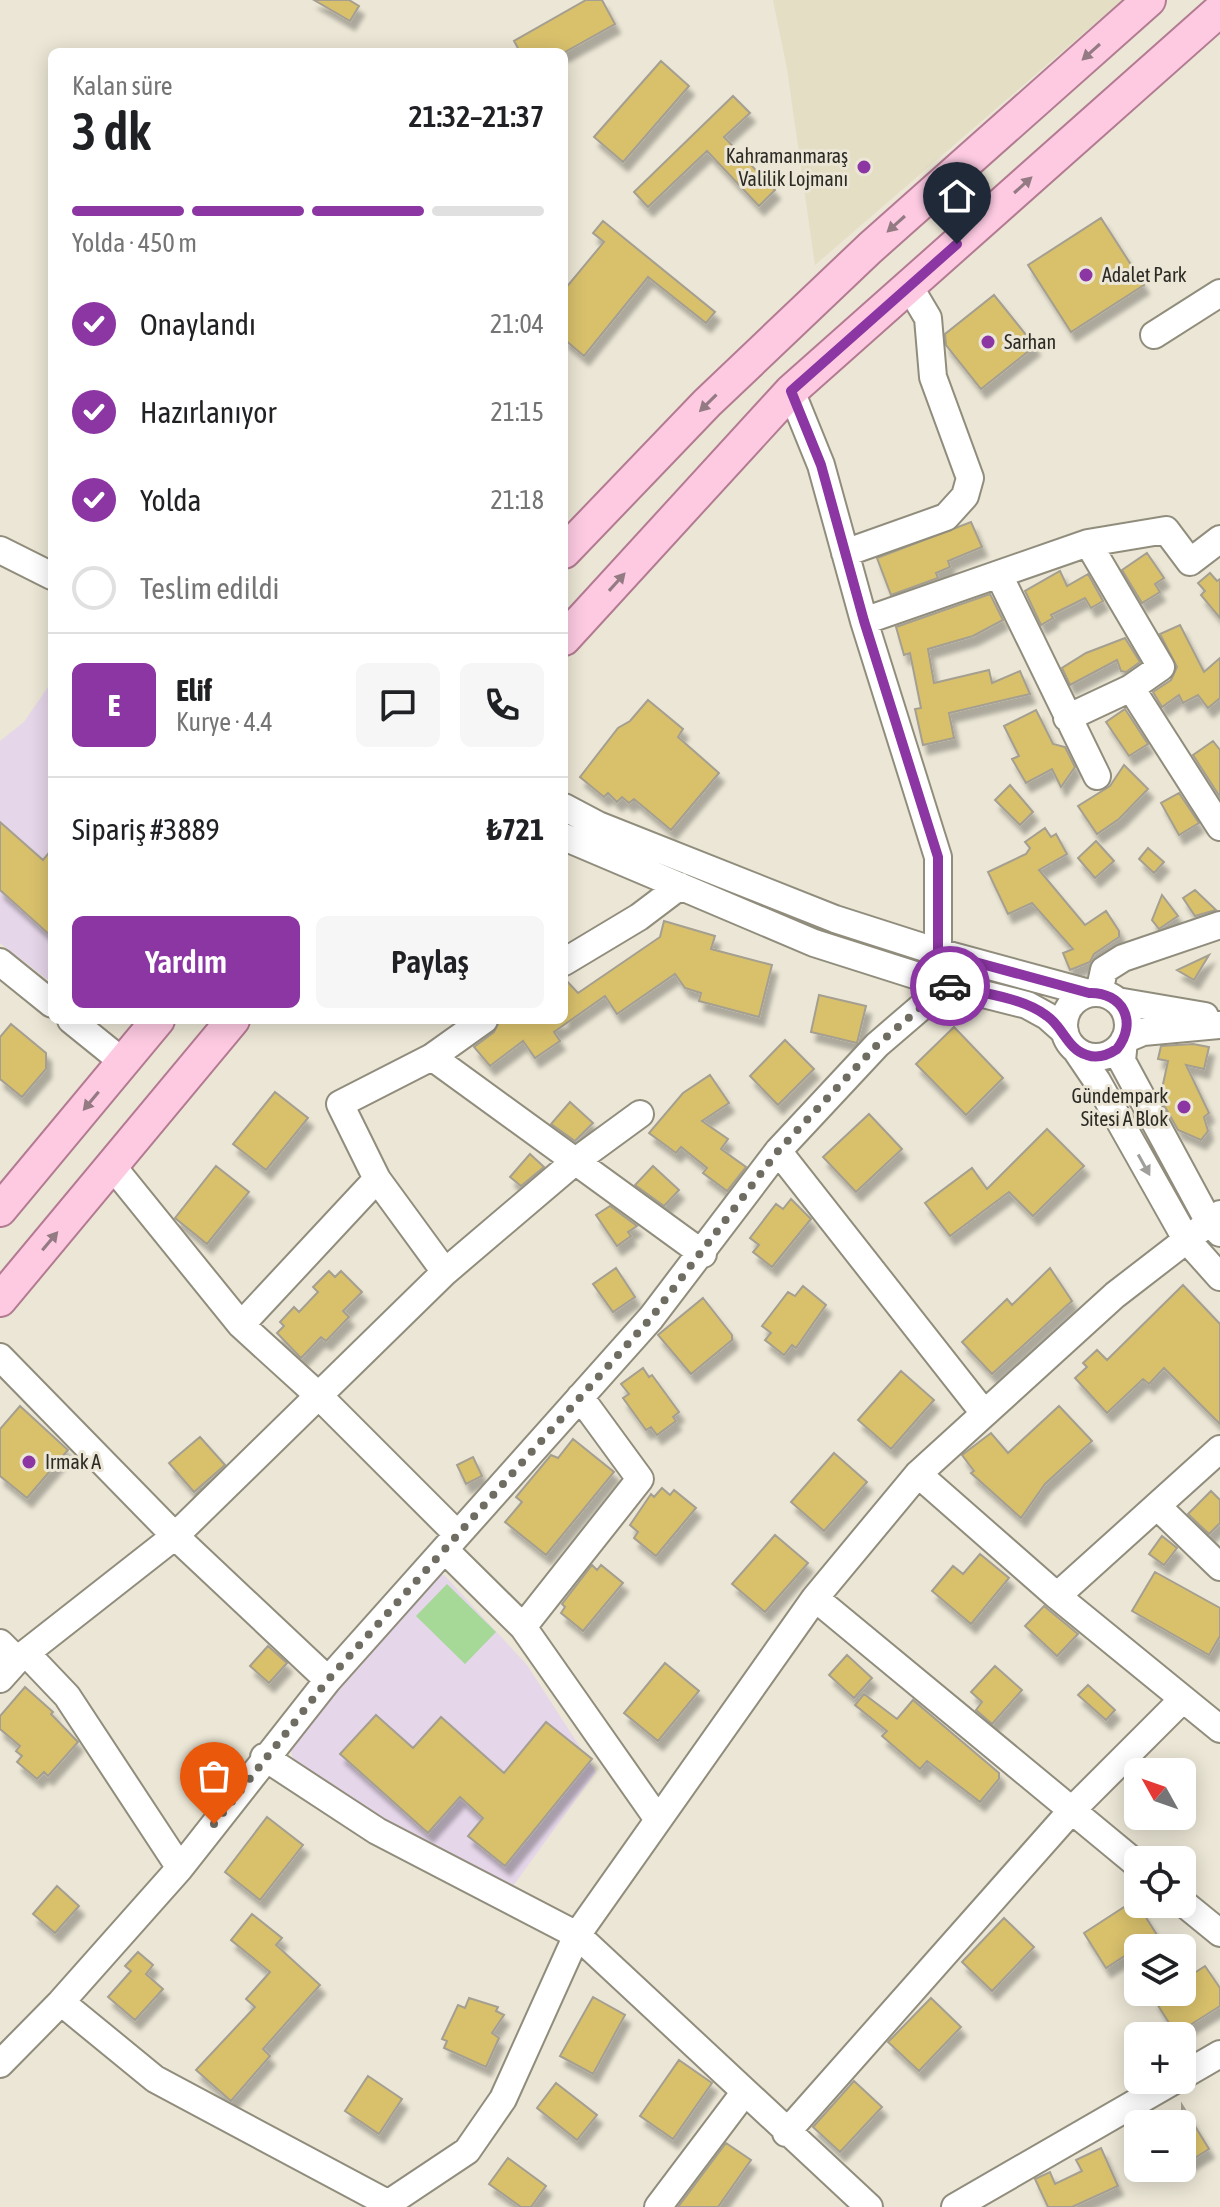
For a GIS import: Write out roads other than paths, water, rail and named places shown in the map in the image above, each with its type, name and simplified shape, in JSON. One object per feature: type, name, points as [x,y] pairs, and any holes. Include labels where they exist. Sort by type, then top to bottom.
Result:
[{"type":"main road","points":[[568,548],[707,403],[870,248],[1149,0]]},
{"type":"main road","points":[[568,635],[791,391],[1220,10]]},
{"type":"main road","points":[[0,1210],[155,1024]]},
{"type":"main road","points":[[0,1300],[230,1024]]},
{"type":"street","points":[[845,553],[946,517],[965,496],[970,478],[933,377],[928,318],[909,286]]},
{"type":"street","points":[[1154,335],[1220,293]]},
{"type":"street","points":[[791,391],[821,465],[864,621],[938,857],[938,952]]},
{"type":"street","points":[[864,621],[1088,543],[1166,530],[1190,562],[1220,539]]},
{"type":"street","points":[[1067,718],[1131,688],[1161,667],[1088,543]]},
{"type":"street","points":[[0,550],[48,574]]},
{"type":"street","points":[[999,575],[1097,776]]},
{"type":"street","points":[[1131,688],[1220,827]]},
{"type":"street","points":[[568,809],[598,825],[835,919],[938,952],[1102,996],[1220,1018]]},
{"type":"street","points":[[568,839],[814,943],[943,984],[1027,1005],[1047,1016],[1070,1041],[1097,1081],[1186,1239],[1220,1277]]},
{"type":"street","points":[[568,960],[639,917],[680,886]]},
{"type":"street","points":[[1102,996],[1104,970],[1123,958],[1220,925]]},
{"type":"street","points":[[0,962],[48,1001]]},
{"type":"street","points":[[0,2064],[61,2002],[180,1868],[264,1757],[328,1680],[703,1254],[778,1151],[877,1045],[943,984]]},
{"type":"street","points":[[61,2002],[155,2079],[385,2205],[467,2151],[503,2099],[577,1935],[815,1598],[918,1474],[1115,1295],[1186,1239],[1216,1223],[1122,1061],[1128,1019],[1102,996]]},
{"type":"street","points":[[1070,1041],[1066,1013],[1072,1004],[1102,996]]},
{"type":"street","points":[[76,1024],[123,1062]]},
{"type":"street","points":[[445,1272],[377,1179],[340,1104],[432,1057],[478,1024]]},
{"type":"street","points":[[1070,1041],[1096,1057],[1107,1055],[1124,1040],[1143,1032],[1220,1025]]},
{"type":"street","points":[[432,1057],[573,1163],[703,1254]]},
{"type":"street","points":[[180,1868],[67,1696],[11,1659],[175,1536],[445,1272],[573,1163],[640,1114]]},
{"type":"street","points":[[778,1151],[984,1413]]},
{"type":"street","points":[[113,1167],[241,1325],[319,1396],[523,1627],[657,1818]]},
{"type":"street","points":[[241,1325],[377,1179]]},
{"type":"street","points":[[0,1357],[175,1536],[328,1680]]},
{"type":"street","points":[[523,1627],[640,1479],[580,1397]]},
{"type":"street","points":[[1057,1596],[1220,1449]]},
{"type":"street","points":[[918,1474],[1057,1596],[1220,1729]]},
{"type":"street","points":[[1157,1506],[1220,1567]]},
{"type":"street","points":[[815,1598],[1124,1853]]},
{"type":"street","points":[[786,2133],[1072,1810],[1183,1699]]},
{"type":"street","points":[[264,1757],[377,1831],[577,1935],[786,2133],[869,2207]]},
{"type":"street","points":[[1196,1913],[1220,1933]]},
{"type":"street","points":[[1196,2068],[1220,2054]]},
{"type":"street","points":[[658,2207],[744,2093]]},
{"type":"street","points":[[955,2207],[1151,2094]]},
{"type":"place","name":"Kahramanmaraş Valilik Lojmanı","points":[[864,167]]},
{"type":"place","name":"Adalet Park","points":[[1086,275]]},
{"type":"place","name":"Sarhan","points":[[988,342]]},
{"type":"place","name":"Gündempark Sitesi A Blok","points":[[1184,1107]]},
{"type":"place","name":"Irmak A","points":[[29,1462]]}]
